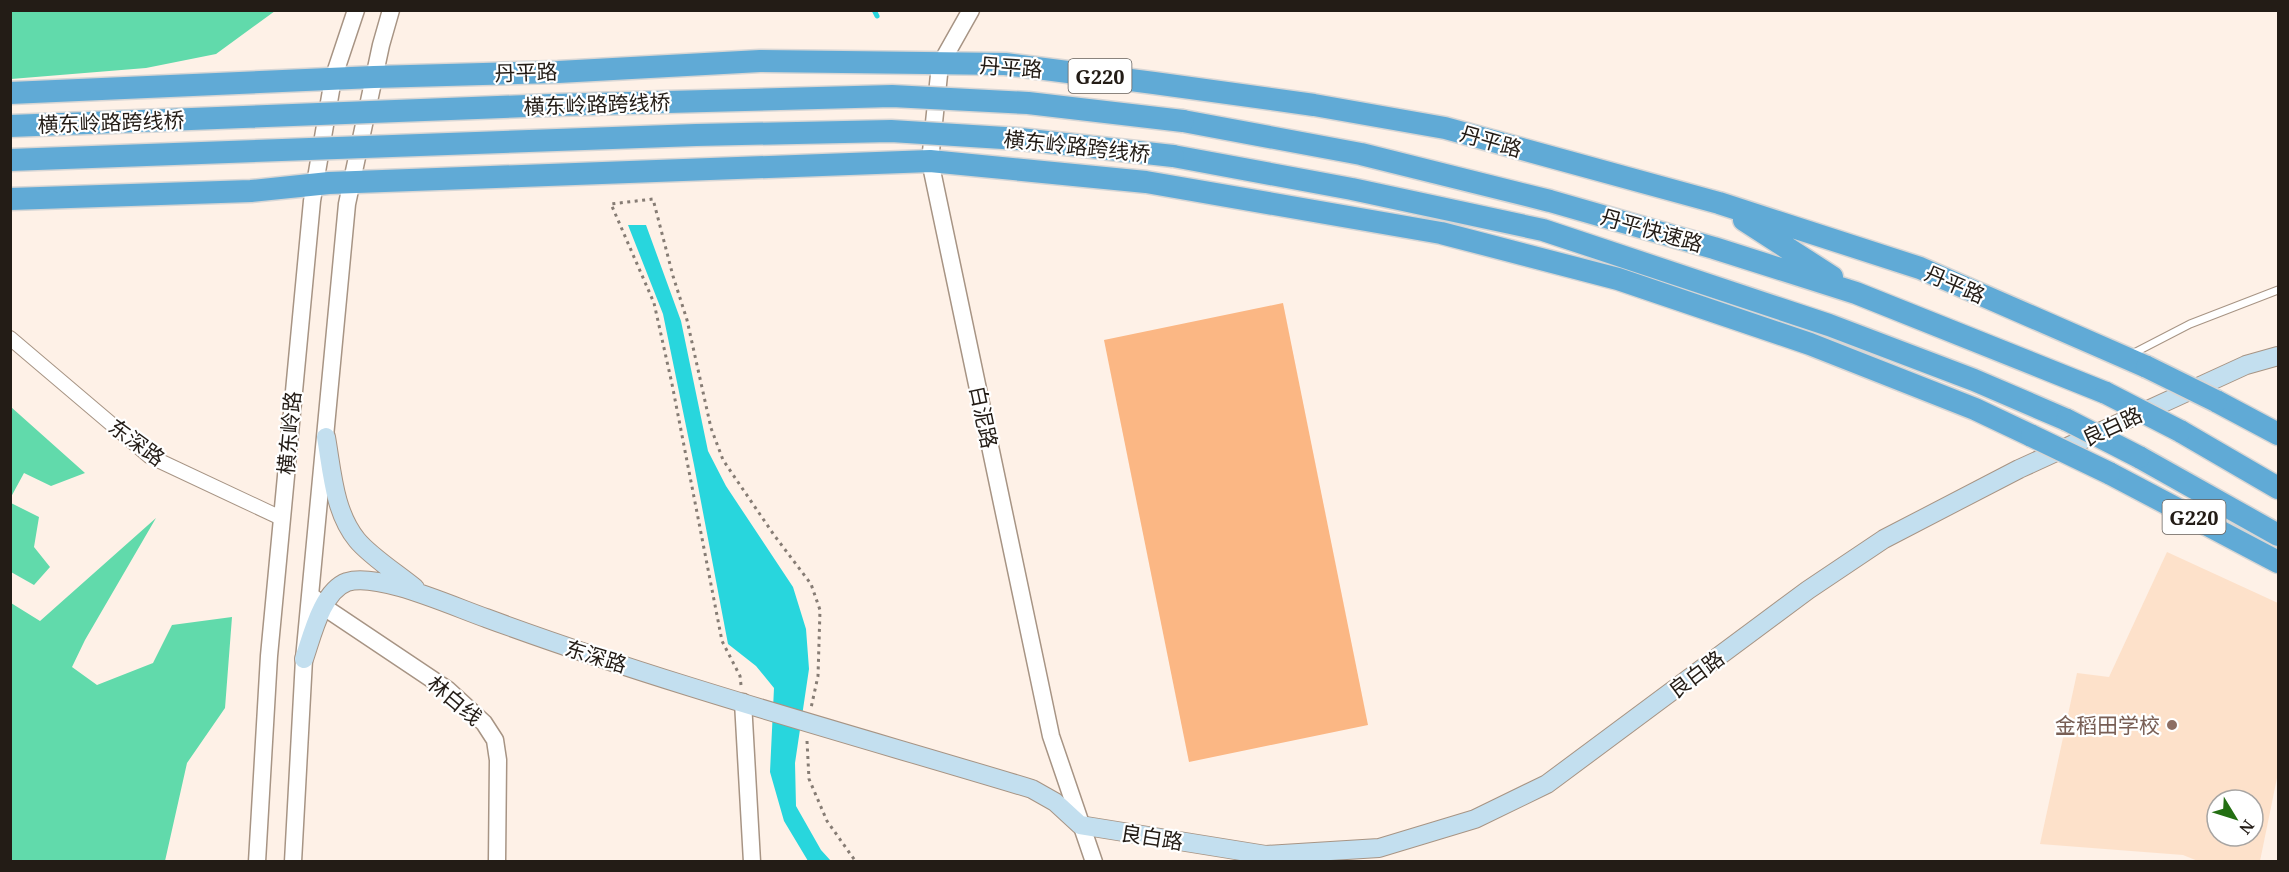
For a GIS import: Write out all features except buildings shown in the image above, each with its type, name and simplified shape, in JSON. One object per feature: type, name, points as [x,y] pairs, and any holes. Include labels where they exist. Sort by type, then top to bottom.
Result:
[{"type":"highway","name":"丹平路","points":[[10,93],[374,77],[558,72],[760,61],[888,61],[940,65],[1005,64],[1314,105],[1445,128],[1719,203],[1920,268],[2147,367],[2278,434]]},
{"type":"highway","name":"横东岭路跨线桥","points":[[10,126],[552,105],[892,96],[1028,103],[1183,121]]},
{"type":"highway","name":"丹平快速路","points":[[1183,121],[1361,154],[1539,198],[1714,248],[1856,293],[2106,393],[2180,431],[2278,488]]},
{"type":"highway","name":"横东岭路跨线桥","points":[[10,160],[696,135],[891,131],[1020,139],[1173,156]]},
{"type":"highway","name":"丹平快速路","points":[[1173,156],[1352,189],[1543,230],[1701,281],[1829,325],[1974,380],[2067,420],[2139,457],[2278,535]]},
{"type":"highway","name":"G220","points":[[10,199],[251,191],[352,182],[930,161],[1146,182],[1441,233],[1618,279],[1810,344],[1975,409],[2109,473],[2278,562]]},
{"type":"highway","points":[[1719,203],[1856,293]]},
{"type":"highway","points":[[1704,308],[1829,325]]},
{"type":"main road","name":"良白路","points":[[1080,825],[1266,855],[1378,848],[1475,819],[1547,784],[1808,590],[1884,539],[2019,469],[2246,365],[2278,356]]},
{"type":"main road","name":"东深路","points":[[326,437],[338,502],[357,541],[426,596]]},
{"type":"main road","name":"东深路","points":[[304,659],[317,602],[346,583],[364,579],[426,596],[552,642],[808,721]]},
{"type":"main road","points":[[808,721],[1032,789],[1055,802],[1080,825]]},
{"type":"street","name":"横东岭路","points":[[257,861],[269,656],[315,184],[333,79],[356,10]]},
{"type":"street","name":"横东岭路","points":[[317,602],[326,437],[347,204],[391,10]]},
{"type":"street","name":"白泥路","points":[[971,10],[940,65],[930,161],[1051,736],[1094,861]]},
{"type":"street","name":"东深路","points":[[10,338],[149,456],[281,518]]},
{"type":"street","name":"林白线","points":[[317,602],[448,690],[484,723],[495,740],[498,760],[497,861]]},
{"type":"street","points":[[293,861],[304,659]]},
{"type":"street","points":[[743,702],[752,861]]},
{"type":"lane","points":[[2125,357],[2190,324],[2278,290]]},
{"type":"path","points":[[743,702],[740,676],[722,641],[654,303],[611,204],[653,199],[687,320],[711,428],[723,460],[774,535],[811,584],[820,610],[820,642],[818,676],[808,721],[809,779],[827,821],[856,861]]},
{"type":"shaded area","name":"金稻田学校","points":[[2167,552],[2278,603],[2278,773],[2265,837],[2265,788],[2205,788],[2205,848],[2263,848],[2260,861],[2198,861],[2183,855],[2040,844],[2077,673],[2109,677]]},
{"type":"green space","points":[[11,10],[275,11],[216,54],[146,68],[11,79]]},
{"type":"green space","points":[[11,407],[85,473],[51,486],[24,473],[11,497]]},
{"type":"green space","points":[[11,503],[39,517],[34,547],[50,567],[34,585],[11,572]]},
{"type":"green space","points":[[156,518],[85,640],[72,667],[97,685],[153,663],[172,625],[232,617],[225,708],[187,763],[165,861],[11,861],[11,603],[40,621]]},
{"type":"water","points":[[628,225],[646,225],[681,321],[708,451],[726,486],[793,587],[806,629],[809,669],[795,763],[796,806],[821,850],[831,861],[808,861],[784,821],[770,772],[774,688],[756,666],[728,644],[663,314]]},
{"type":"waterway","points":[[874,10],[877,16]]},
{"type":"place","name":"金稻田学校","points":[[2172,725]]}]
